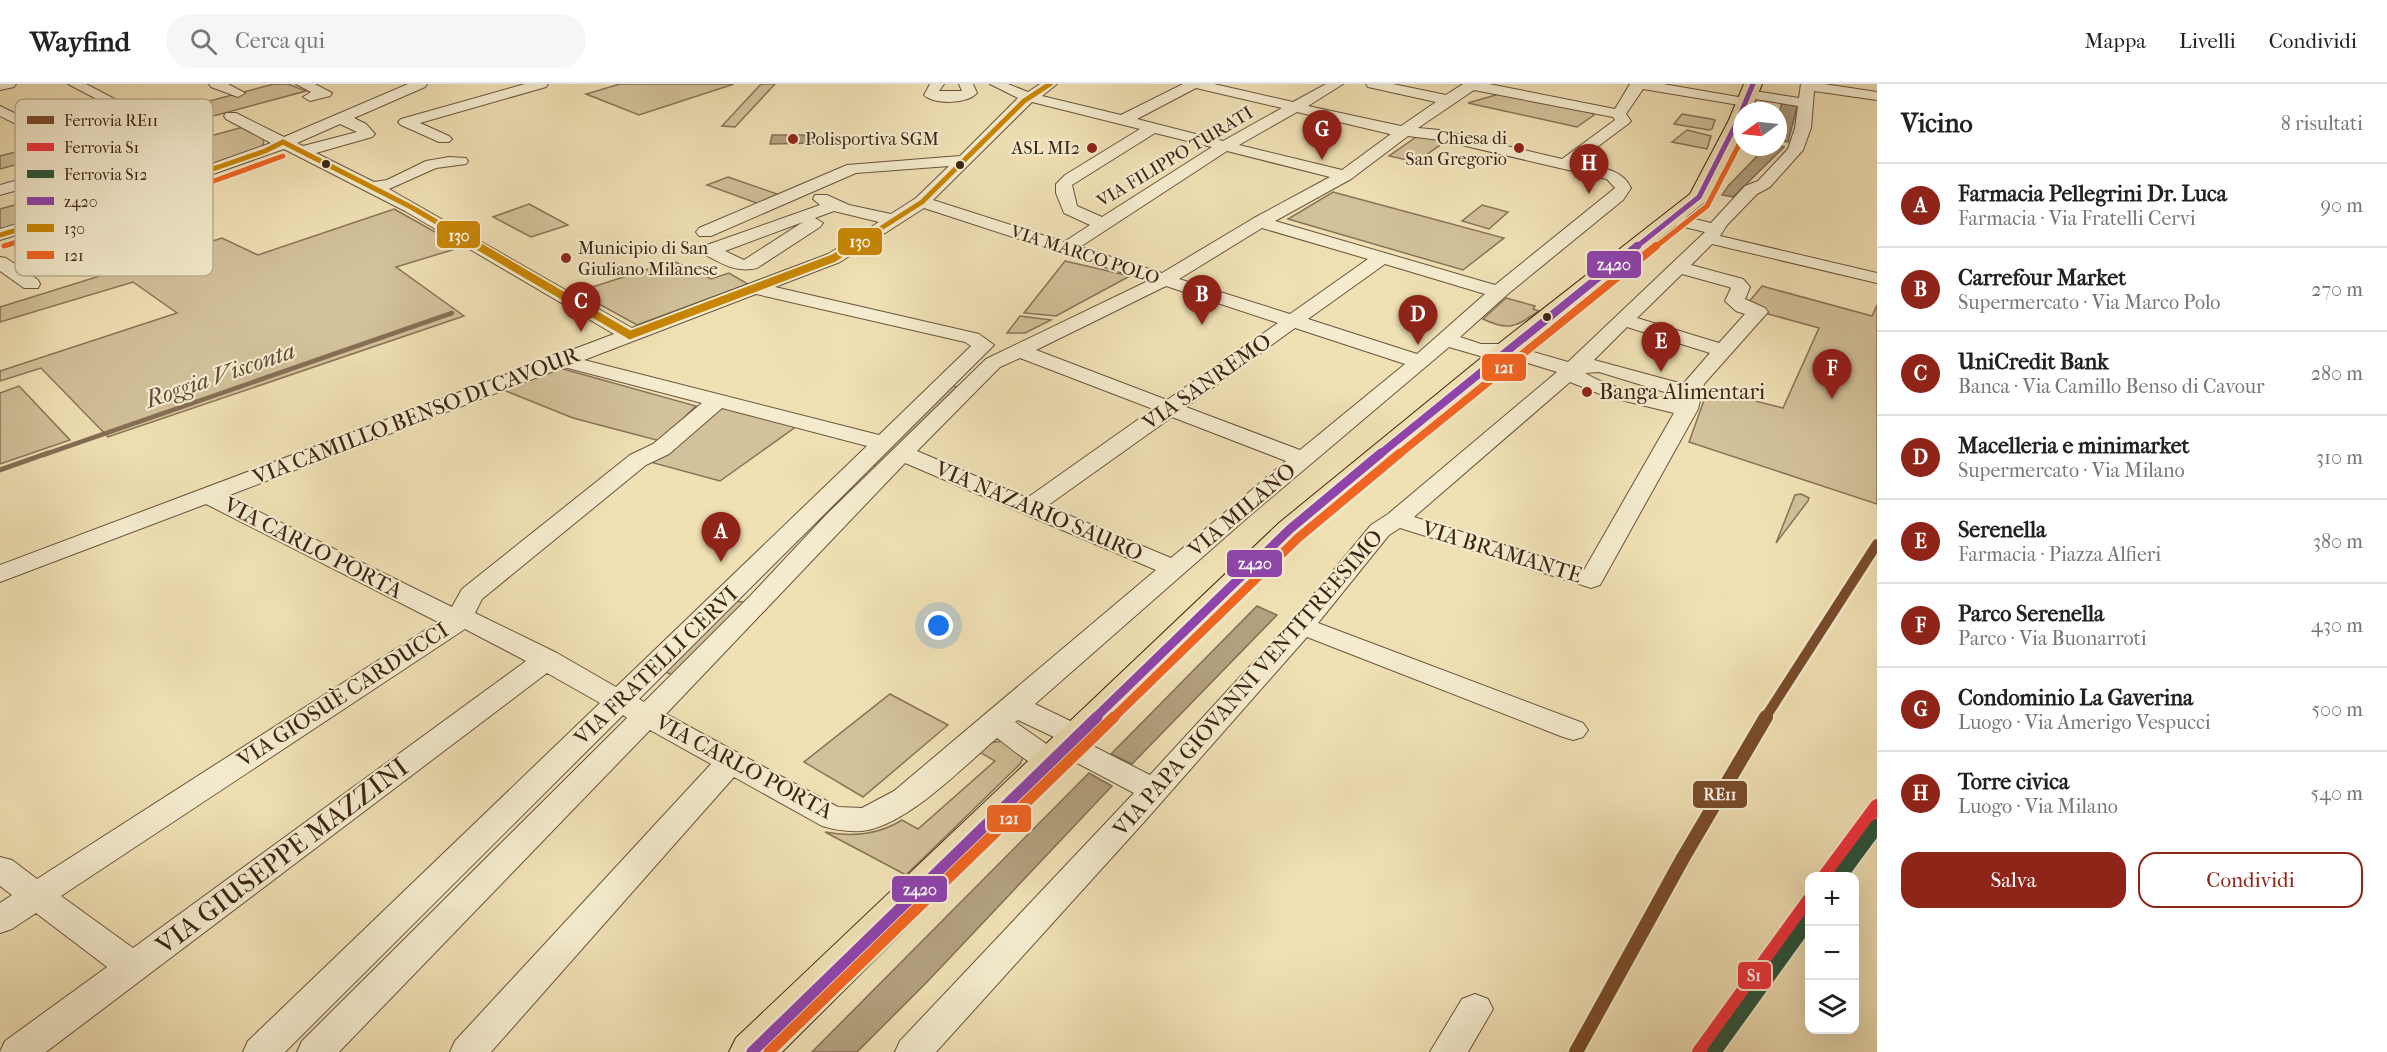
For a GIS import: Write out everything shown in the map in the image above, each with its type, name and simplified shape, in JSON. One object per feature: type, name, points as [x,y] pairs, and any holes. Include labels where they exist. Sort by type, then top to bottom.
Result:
[{"type":"main road","points":[[752,1052],[1290,529],[1506,350],[1699,197],[1733,141]]},
{"type":"street","points":[[0,86],[9,84]]},
{"type":"street","points":[[75,84],[105,99]]},
{"type":"street","points":[[216,84],[238,93]]},
{"type":"street","points":[[444,139],[405,122],[541,84]]},
{"type":"street","points":[[937,84],[930,93],[933,96],[966,96],[970,93],[966,84]]},
{"type":"street","points":[[997,84],[1009,91],[1030,97],[1345,176]]},
{"type":"street","points":[[1016,84],[1020,91],[1030,97]]},
{"type":"street","points":[[754,276],[834,258],[922,202],[1030,97],[1050,84]]},
{"type":"street","points":[[1124,120],[1195,84],[1406,131],[1440,135],[1565,164],[1621,118],[1638,84],[1749,94],[1803,102],[1808,85],[1877,96]]},
{"type":"street","name":"VIA FILIPPO TURATI","points":[[1066,248],[1227,145],[1336,84]]},
{"type":"street","points":[[1373,84],[1448,100]]},
{"type":"street","points":[[1164,280],[1260,222],[1345,176],[1473,84],[1621,118]]},
{"type":"street","points":[[213,169],[265,151],[419,85],[469,105]]},
{"type":"street","name":"VIA PAPA GIOVANNI VENTITREESIMO","points":[[913,1052],[1146,787],[1304,623],[1380,530],[1397,519],[1572,370],[1717,228],[1751,190],[1764,184],[1789,144],[1803,128],[1803,102]]},
{"type":"street","points":[[0,110],[15,118]]},
{"type":"street","points":[[231,116],[411,207],[630,335]]},
{"type":"street","points":[[301,152],[367,134],[361,126],[346,120],[336,120]]},
{"type":"street","points":[[1102,224],[1070,209],[1064,193],[1064,184],[1153,128]]},
{"type":"street","points":[[705,232],[852,168],[966,160]]},
{"type":"street","points":[[370,188],[392,183],[403,175],[429,164],[460,161]]},
{"type":"street","name":"VIA MILANO","points":[[866,819],[905,800],[1173,568],[1620,192],[1620,181],[1613,176],[1565,164]]},
{"type":"street","points":[[0,190],[15,186]]},
{"type":"street","points":[[801,191],[835,206],[893,220]]},
{"type":"street","name":"VIA MARCO POLO","points":[[922,202],[1420,362]]},
{"type":"street","points":[[754,276],[835,206]]},
{"type":"street","points":[[835,206],[710,250],[754,276],[972,338],[1169,408],[1302,459]]},
{"type":"street","points":[[1681,213],[1717,228],[1876,278]]},
{"type":"street","points":[[1260,222],[1499,292]]},
{"type":"street","points":[[0,235],[15,230]]},
{"type":"street","name":"VIA SANREMO","points":[[1031,506],[1382,258]]},
{"type":"street","points":[[0,262],[15,273]]},
{"type":"street","points":[[1452,333],[1480,350],[1506,350],[1572,370],[1578,378],[1593,384],[1690,402],[1694,383],[1758,312],[1743,307],[1735,301],[1741,287],[1736,283],[1678,267]]},
{"type":"street","points":[[20,276],[31,284]]},
{"type":"street","name":"VIA CAMILLO BENSO DI CAVOUR","points":[[0,574],[630,335],[754,276]]},
{"type":"street","name":"VIA FRATELLI CERVI","points":[[261,1052],[621,701],[894,448],[1004,351],[1164,280]]},
{"type":"street","points":[[1624,320],[1722,351]]},
{"type":"street","name":"VIA NAZARIO SAURO","points":[[560,360],[719,400],[894,448],[1173,568]]},
{"type":"street","name":"VIA GIOSUÈ CARDUCCI","points":[[0,920],[458,621],[471,595],[638,460],[661,449],[719,400]]},
{"type":"street","name":"VIA BRAMANTE","points":[[1397,519],[1591,580],[1690,402]]},
{"type":"street","name":"VIA FRATELLI CERVI","points":[[315,1052],[646,716],[835,520],[894,448]]},
{"type":"street","name":"VIA CARLO PORTA","points":[[208,495],[458,621],[472,620],[547,659],[729,763],[833,818],[866,819]]},
{"type":"street","points":[[1314,630],[1573,730]]},
{"type":"street","name":"VIA GIUSEPPE MAZZINI","points":[[18,1052],[547,659]]},
{"type":"street","points":[[1005,714],[1065,748],[1146,787]]},
{"type":"street","points":[[468,1052],[729,763]]},
{"type":"street","points":[[0,869],[133,967]]},
{"type":"street","points":[[1448,1052],[1475,1009]]},
{"type":"shaded area","points":[[274,84],[288,84],[306,91],[213,116],[213,100]]},
{"type":"shaded area","points":[[620,84],[734,84],[639,115],[586,94]]},
{"type":"shaded area","points":[[761,84],[775,84],[735,127],[722,126]]},
{"type":"shaded area","points":[[1499,94],[1591,112],[1594,115],[1577,127],[1468,103]]},
{"type":"shaded area","points":[[1782,101],[1798,103],[1788,142],[1787,102]]},
{"type":"shaded area","points":[[1682,114],[1715,120],[1712,129],[1674,124]]},
{"type":"shaded area","points":[[243,127],[264,138],[263,146],[255,151],[213,164],[213,135]]},
{"type":"shaded area","points":[[1687,130],[1711,136],[1707,149],[1672,142]]},
{"type":"shaded area","name":"Polisportiva SGM","points":[[772,135],[815,135],[814,143],[770,144]]},
{"type":"shaded area","points":[[1419,135],[1446,141],[1416,162],[1389,156]]},
{"type":"shaded area","points":[[15,152],[15,165],[0,169],[0,156]]},
{"type":"shaded area","points":[[1757,156],[1775,156],[1733,197],[1722,195]]},
{"type":"shaded area","points":[[728,177],[783,196],[762,205],[707,185]]},
{"type":"shaded area","points":[[1333,192],[1504,238],[1463,270],[1288,219]]},
{"type":"shaded area","points":[[529,204],[568,225],[531,237],[493,217]]},
{"type":"shaded area","points":[[15,205],[15,227],[0,232],[0,209]]},
{"type":"shaded area","points":[[1482,205],[1508,212],[1489,229],[1462,221]]},
{"type":"shaded area","points":[[394,209],[462,247],[396,267],[464,316],[108,437],[41,368],[0,381],[0,371],[177,313],[133,282],[0,322],[0,307],[100,276],[213,276],[213,241],[222,238],[258,255]]},
{"type":"shaded area","points":[[673,261],[711,279],[729,273],[748,284],[637,325],[577,292]]},
{"type":"shaded area","points":[[1065,261],[1130,276],[1056,316],[1024,313]]},
{"type":"shaded area","points":[[1762,286],[1872,316],[1877,305],[1877,504],[1689,442],[1708,389],[1783,408],[1819,328],[1754,310],[1748,303]]},
{"type":"shaded area","points":[[1506,298],[1535,306],[1533,309],[1539,311],[1512,326],[1500,325],[1483,319]]},
{"type":"shaded area","points":[[1020,316],[1051,320],[1025,333],[1007,333]]},
{"type":"shaded area","points":[[556,367],[696,406],[660,441],[573,418],[501,389]]},
{"type":"shaded area","points":[[952,385],[958,388],[880,467],[873,465]]},
{"type":"shaded area","points":[[19,386],[70,440],[0,464],[0,393]]},
{"type":"shaded area","points":[[723,404],[797,426],[720,481],[650,462]]},
{"type":"shaded area","points":[[1801,494],[1809,498],[1808,501],[1776,543],[1795,495]]},
{"type":"shaded area","points":[[734,601],[743,602],[744,605],[673,675],[665,672]]},
{"type":"shaded area","points":[[1257,606],[1277,615],[1132,764],[1111,754]]},
{"type":"shaded area","points":[[890,694],[948,725],[863,797],[804,762]]},
{"type":"shaded area","points":[[1002,741],[1021,751],[1023,758],[1020,764],[906,875],[825,832],[865,834],[884,829],[902,820],[918,829],[995,761],[978,751],[988,743]]},
{"type":"shaded area","points":[[1089,773],[1112,786],[927,982],[857,1052],[812,1052]]},
{"type":"waterway","name":"Roggia Visconta","points":[[43,455],[452,313]]},
{"type":"waterway","name":"Roggia Visconta","points":[[0,470],[48,453]]},
{"type":"rail line","name":"RE11","points":[[1576,1052],[1720,794],[1796,668],[1877,544]]},
{"type":"rail line","name":"S1","points":[[1828,872],[1877,806]]},
{"type":"rail line","name":"S12","points":[[1843,872],[1877,826]]},
{"type":"rail line","name":"S1","points":[[1699,1052],[1805,906]]},
{"type":"rail line","name":"S12","points":[[1714,1052],[1805,926]]},
{"type":"transit line","name":"130","points":[[630,335],[834,258],[922,202],[1024,101],[1050,84]]},
{"type":"transit line","name":"z420","points":[[752,1052],[1290,529],[1506,350],[1699,197],[1737,122],[1753,84]]},
{"type":"transit line","name":"130","points":[[283,142],[411,207],[630,335]]},
{"type":"transit line","name":"130","points":[[213,169],[265,151],[283,142]]},
{"type":"transit line","name":"121","points":[[213,181],[283,156]]},
{"type":"transit line","name":"121","points":[[769,1052],[1298,538],[1514,359],[1707,206],[1733,156]]},
{"type":"transit line","name":"130","points":[[0,235],[15,230]]},
{"type":"transit line","name":"121","points":[[4,246],[15,243]]},
{"type":"place","name":"Polisportiva SGM","points":[[793,139]]},
{"type":"place","name":"ASL MI2","points":[[1092,148]]},
{"type":"place","name":"Chiesa di San Gregorio","points":[[1519,148]]},
{"type":"place","name":"Condominio La Gaverina","points":[[1322,160]]},
{"type":"place","name":"Torre civica","points":[[1589,194]]},
{"type":"place","name":"Municipio di San Giuliano Milanese","points":[[566,258]]},
{"type":"place","name":"Carrefour Market","points":[[1202,325]]},
{"type":"place","name":"UniCredit Bank","points":[[581,332]]},
{"type":"place","name":"Macelleria e minimarket","points":[[1418,345]]},
{"type":"place","name":"Serenella","points":[[1661,372]]},
{"type":"place","name":"Banga Alimentari","points":[[1587,392]]},
{"type":"place","name":"Parco Serenella","points":[[1832,399]]},
{"type":"place","name":"Farmacia Pellegrini Dr. Luca","points":[[721,562]]}]
